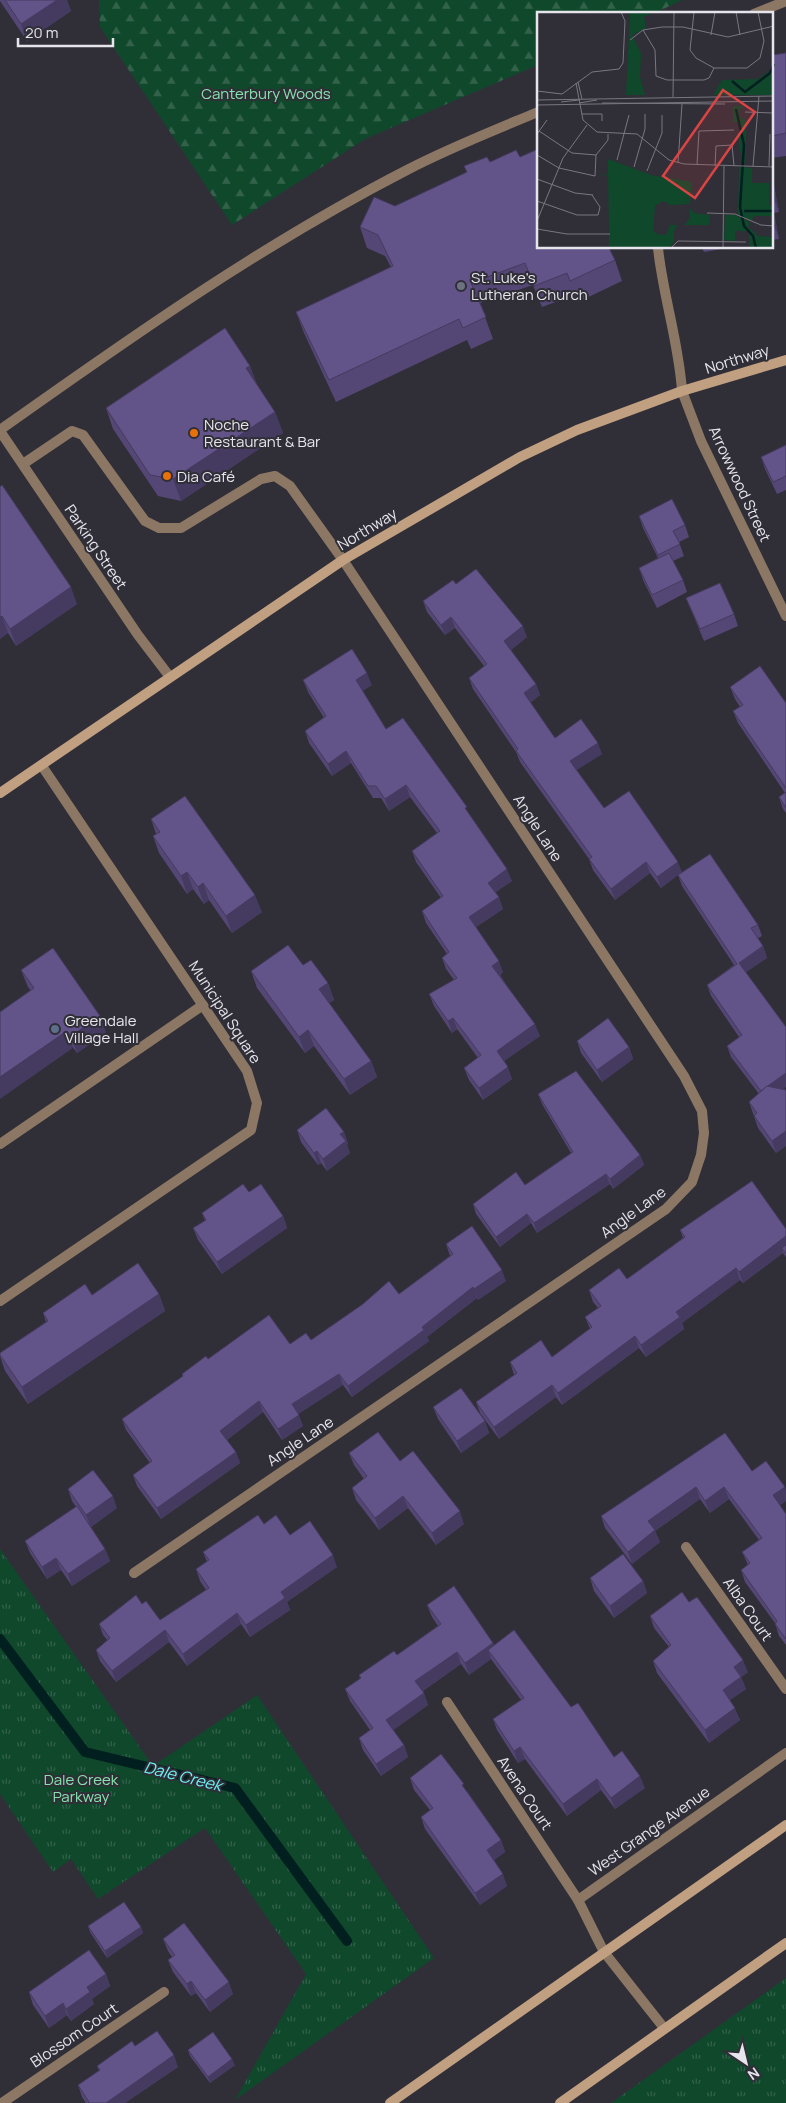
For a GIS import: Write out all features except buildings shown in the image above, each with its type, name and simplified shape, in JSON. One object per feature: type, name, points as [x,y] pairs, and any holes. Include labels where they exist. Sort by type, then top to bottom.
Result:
[{"type":"street","points":[[759,12],[786,1]]},
{"type":"street","points":[[0,430],[150,324],[254,256],[408,169],[537,112]]},
{"type":"street","name":"Arrowwood Street","points":[[658,249],[668,315],[680,358],[682,392],[701,440],[786,616]]},
{"type":"street","name":"Northway","points":[[0,794],[344,560],[520,457],[577,430],[682,392],[786,360]]},
{"type":"street","name":"Parking Street","points":[[0,430],[138,635],[170,677]]},
{"type":"street","name":"Angle Lane","points":[[22,464],[72,431],[83,435],[145,521],[159,528],[181,528],[261,479],[275,476],[290,486],[344,560],[684,1076],[702,1111],[704,1133],[701,1155],[692,1182],[666,1209],[134,1573]]},
{"type":"street","name":"Municipal Square","points":[[0,1301],[251,1130],[257,1103],[248,1071],[42,766]]},
{"type":"street","points":[[0,1144],[203,1005]]},
{"type":"street","name":"Alba Court","points":[[686,1547],[786,1689]]},
{"type":"street","name":"Avena Court","points":[[446,1702],[578,1900]]},
{"type":"street","name":"West Grange Avenue","points":[[578,1900],[786,1753]]},
{"type":"street","points":[[390,2103],[786,1825]]},
{"type":"street","points":[[578,1900],[604,1952],[664,2028]]},
{"type":"street","points":[[560,2103],[786,1943]]},
{"type":"street","name":"Blossom Court","points":[[2,2103],[164,1992]]},
{"type":"green space","name":"Canterbury Woods","points":[[99,0],[682,0],[657,12],[537,12],[537,65],[365,139],[232,225],[100,27]]},
{"type":"green space","name":"Dale Creek Parkway","points":[[0,1549],[153,1766],[257,1695],[434,1958],[235,2100],[306,1974],[205,1828],[98,1899],[71,1859],[53,1872],[0,1794]]},
{"type":"green space","points":[[786,1978],[786,2103],[611,2103]]},
{"type":"waterway","name":"Dale Creek","points":[[0,1639],[85,1752],[235,1788],[347,1941]]},
{"type":"place","name":"St. Luke's Lutheran Church","points":[[461,286]]},
{"type":"place","name":"Noche Restaurant & Bar","points":[[194,433]]},
{"type":"place","name":"Dia Café","points":[[167,476]]},
{"type":"place","name":"Greendale Village Hall","points":[[55,1029]]}]
